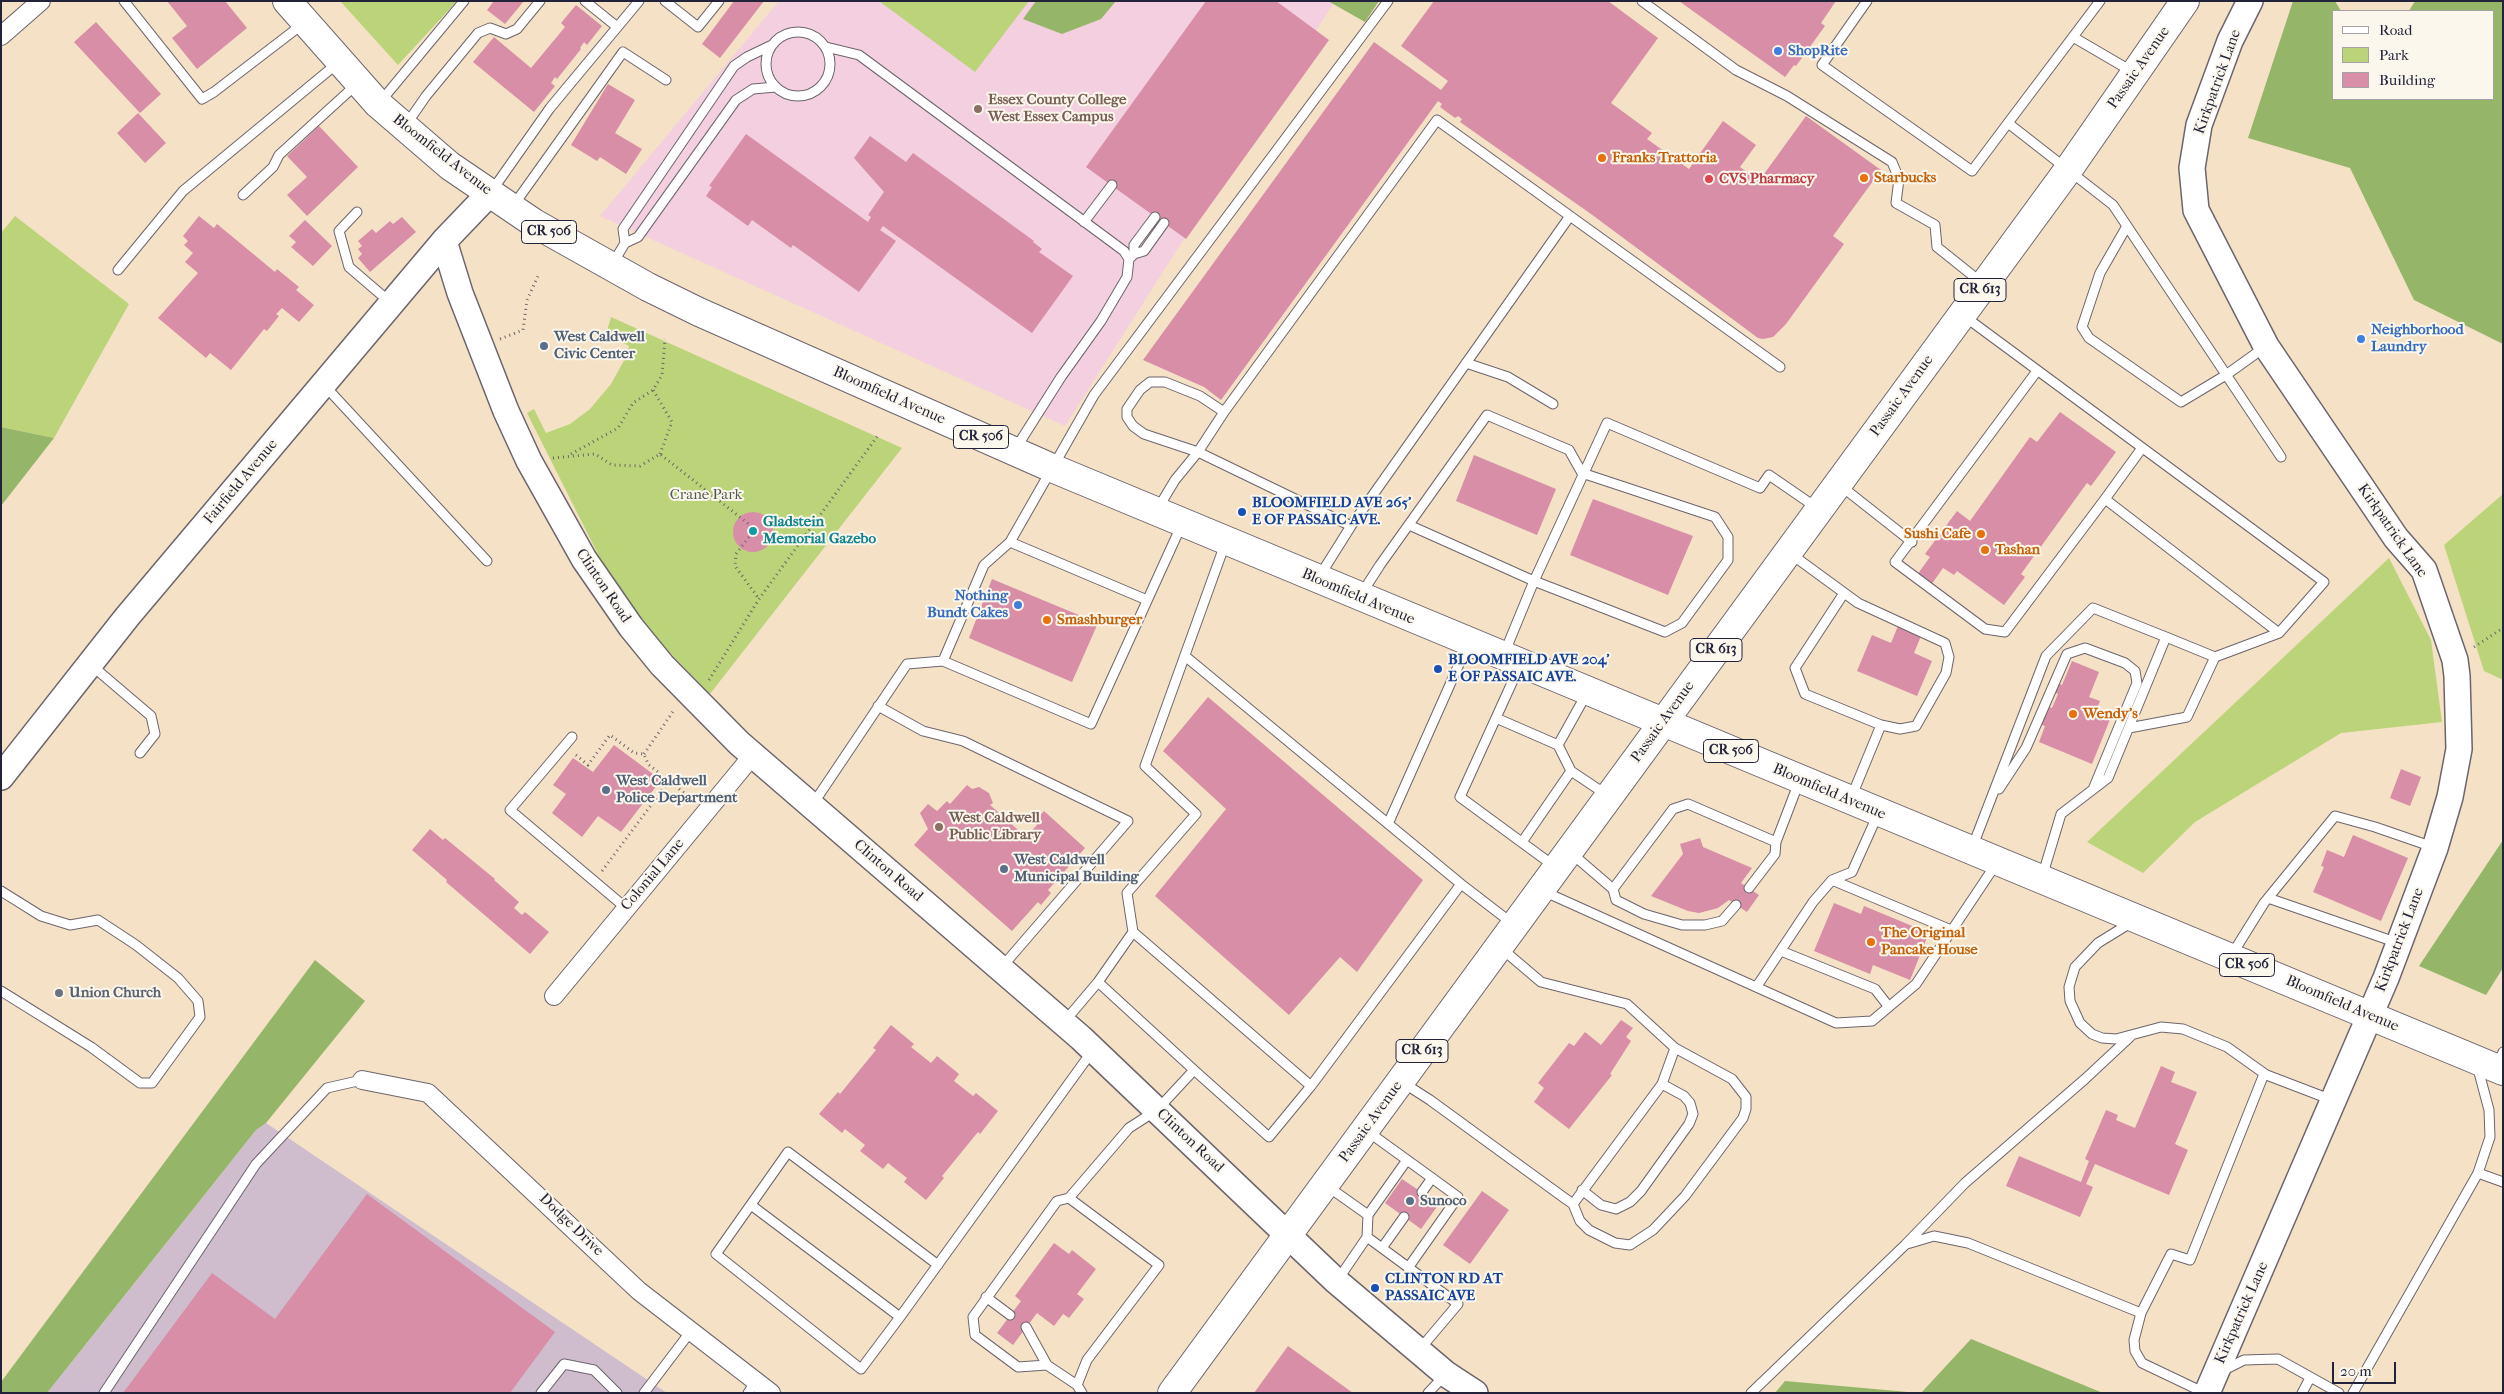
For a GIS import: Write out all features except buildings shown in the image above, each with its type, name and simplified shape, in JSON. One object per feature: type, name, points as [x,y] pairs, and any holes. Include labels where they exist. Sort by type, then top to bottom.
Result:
[{"type":"main road","name":"Bloomfield Avenue","points":[[286,1],[378,104],[450,166],[500,201],[611,266],[699,312],[1052,468],[1317,580],[2370,1016],[2494,1063]]},
{"type":"main road","name":"Passaic Avenue","points":[[1172,1393],[2068,170],[2185,1]]},
{"type":"street","points":[[1,36],[41,1]]},
{"type":"street","name":"Kirkpatrick Lane","points":[[2209,1387],[2370,1016],[2435,848],[2450,797],[2459,749],[2458,676],[2424,570],[2396,538],[2266,346],[2196,210],[2192,168],[2199,125],[2230,41],[2250,1]]},
{"type":"street","name":"Fairfield Avenue","points":[[1,777],[90,664],[444,241],[500,201]]},
{"type":"street","name":"Clinton Road","points":[[444,241],[460,293],[506,411],[529,461],[584,559],[630,628],[662,666],[696,690],[753,755],[1093,1050],[1336,1281],[1446,1374],[1475,1393]]},
{"type":"street","name":"Colonial Lane","points":[[554,996],[753,755]]},
{"type":"street","name":"Dodge Drive","points":[[362,1080],[428,1093],[639,1291],[691,1331],[752,1387],[772,1393]]},
{"type":"lane","points":[[124,1],[202,99],[214,92],[304,23]]},
{"type":"lane","points":[[378,104],[464,1]]},
{"type":"lane","points":[[404,127],[426,96],[478,33],[490,28],[506,34],[517,29],[540,1]]},
{"type":"lane","points":[[585,1],[616,26]]},
{"type":"lane","points":[[500,201],[550,108],[616,26],[639,1]]},
{"type":"lane","points":[[665,1],[698,27],[719,1]]},
{"type":"lane","points":[[943,660],[984,566],[1010,542],[1094,395],[1388,1]]},
{"type":"lane","points":[[1642,1],[1736,70],[1787,96],[1892,162],[1899,179],[1896,203],[1935,224],[1938,247],[1984,285]]},
{"type":"lane","points":[[1867,1],[1822,66],[1972,172],[2100,1]]},
{"type":"lane","points":[[826,47],[830,57],[831,68],[828,78],[813,93],[791,96],[776,87],[768,76],[766,65],[772,46],[779,38],[799,32],[810,34],[826,47],[860,55],[1132,256]]},
{"type":"lane","points":[[2073,37],[2135,73]]},
{"type":"lane","points":[[625,243],[623,230],[734,66],[747,56],[772,46]]},
{"type":"lane","points":[[500,201],[623,52],[666,80]]},
{"type":"lane","points":[[118,270],[183,191],[339,62]]},
{"type":"lane","points":[[243,195],[273,167],[279,155],[358,83]]},
{"type":"lane","points":[[611,266],[625,243],[638,238],[736,100],[753,89],[776,87]]},
{"type":"lane","points":[[1156,512],[1175,480],[1198,452],[1224,412],[1437,120],[1780,367]]},
{"type":"lane","points":[[2008,123],[2113,205],[2281,457]]},
{"type":"lane","points":[[1084,222],[1112,185]]},
{"type":"lane","points":[[357,212],[339,231],[349,266],[391,303]]},
{"type":"lane","points":[[1014,451],[1061,376],[1100,321],[1126,277],[1134,245],[1155,216]]},
{"type":"lane","points":[[1317,580],[1351,526],[1570,216]]},
{"type":"lane","points":[[1132,256],[1144,251],[1164,223]]},
{"type":"lane","points":[[2127,226],[2100,273],[2082,327],[2089,338],[2181,402],[2226,375],[2266,346]]},
{"type":"lane","points":[[1962,315],[2324,582],[2279,633],[2215,657],[2093,608],[2046,656],[1971,851]]},
{"type":"lane","points":[[1466,363],[1508,377],[1553,404]]},
{"type":"lane","points":[[2037,371],[1912,542],[1895,562],[1985,629],[2005,632],[2142,448]]},
{"type":"lane","points":[[1224,412],[1200,396],[1165,382],[1150,382],[1133,397],[1127,409],[1127,417],[1133,426],[1144,434],[1198,452],[1351,526]]},
{"type":"lane","points":[[323,384],[487,561]]},
{"type":"lane","points":[[1360,597],[1409,525],[1487,415],[1569,450],[1582,473],[1715,517],[1728,537],[1728,560],[1682,623],[1665,632],[1534,581],[1409,525]]},
{"type":"lane","points":[[1736,905],[1722,921],[1705,926],[1682,925],[1644,914],[1616,900],[1613,889],[1562,859],[1522,842],[1460,797],[1496,718],[1534,581],[1582,473],[1607,423],[1760,488],[1769,475],[1819,510]]},
{"type":"lane","points":[[1838,483],[1912,542]]},
{"type":"lane","points":[[2105,499],[2279,633]]},
{"type":"lane","points":[[812,806],[907,664],[943,660],[1090,724],[1182,523]]},
{"type":"lane","points":[[1226,541],[1146,766],[1196,814],[1127,893],[1133,932],[1311,1086]]},
{"type":"lane","points":[[1010,542],[1147,600]]},
{"type":"lane","points":[[1788,552],[1858,602],[1945,643],[1949,657],[1946,673],[1916,726],[1900,729],[1881,725],[1805,694],[1795,668],[1844,593]]},
{"type":"lane","points":[[2041,880],[2061,814],[2108,778],[2166,636]]},
{"type":"lane","points":[[1388,824],[1468,642]]},
{"type":"lane","points":[[1989,804],[2026,748],[2067,654],[2085,648],[2125,663],[2135,671],[2138,683],[2093,789]]},
{"type":"lane","points":[[1185,656],[1461,884],[1507,936],[1541,982],[1626,1004],[1675,1048],[1732,1079],[1746,1097],[1746,1109],[1743,1118],[1666,1217],[1642,1238],[1630,1245],[1614,1243],[1589,1230],[1580,1221],[1572,1204],[1438,1106],[1400,1081]]},
{"type":"lane","points":[[2129,728],[2187,717],[2215,657]]},
{"type":"lane","points":[[90,664],[151,716],[155,734],[140,753]]},
{"type":"lane","points":[[1558,745],[1588,692]]},
{"type":"lane","points":[[878,706],[923,731],[962,741],[1128,821],[1000,969]]},
{"type":"lane","points":[[1496,718],[1558,745],[1571,771],[1608,796]]},
{"type":"lane","points":[[1850,800],[1881,725]]},
{"type":"lane","points":[[572,736],[510,810],[626,908]]},
{"type":"lane","points":[[1522,842],[1571,771]]},
{"type":"lane","points":[[1749,888],[1775,854],[1776,842],[1800,780]]},
{"type":"lane","points":[[1613,889],[1673,809],[1688,804],[1776,842]]},
{"type":"lane","points":[[1757,986],[1813,902],[1832,880],[1852,872],[1878,812]]},
{"type":"lane","points":[[2230,958],[2268,898],[2335,816],[2435,848]]},
{"type":"lane","points":[[1540,890],[1836,1023],[1872,1021],[1916,984],[1997,861]]},
{"type":"lane","points":[[1832,880],[1951,930]]},
{"type":"lane","points":[[1098,982],[1269,1137],[1311,1086],[1461,884]]},
{"type":"lane","points":[[1,891],[41,916],[56,921],[70,925],[98,920],[136,945],[178,978],[198,1001],[200,1017],[152,1082],[140,1083],[91,1047],[1,990]]},
{"type":"lane","points":[[2268,898],[2398,944]]},
{"type":"lane","points":[[2136,919],[2098,943],[2081,958],[2071,976],[2069,987],[2070,1002],[2076,1016],[2086,1029],[2102,1038],[2116,1039],[2130,1037],[2161,1027],[2183,1029],[2227,1047],[2265,1074],[2334,1101]]},
{"type":"lane","points":[[1063,1023],[1098,982],[1133,932]]},
{"type":"lane","points":[[1781,951],[1875,988],[1889,1007]]},
{"type":"lane","points":[[1751,1393],[1906,1244],[1965,1183],[2086,1079],[2130,1037]]},
{"type":"lane","points":[[1572,1204],[1662,1084],[1675,1048]]},
{"type":"lane","points":[[938,1265],[788,1152],[716,1254],[862,1369],[938,1265],[1093,1050]]},
{"type":"lane","points":[[2353,1393],[2478,1174],[2490,1137],[2489,1110],[2494,1063]]},
{"type":"lane","points":[[1047,1365],[1018,1367],[975,1336],[972,1317],[1057,1201],[1069,1198],[1129,1128],[1157,1110],[1194,1070]]},
{"type":"lane","points":[[2265,1074],[2190,1260],[2171,1254],[2141,1313],[2135,1351],[2142,1363],[2209,1387],[2244,1360],[2278,1359],[2339,1393]]},
{"type":"lane","points":[[104,1393],[256,1164],[327,1088],[362,1080]]},
{"type":"lane","points":[[1582,1190],[1601,1205],[1616,1209],[1630,1202],[1641,1191],[1690,1124],[1693,1114],[1690,1104],[1684,1096],[1662,1084]]},
{"type":"lane","points":[[1365,1129],[1458,1198],[1408,1268]]},
{"type":"lane","points":[[1336,1281],[1367,1237],[1368,1215],[1407,1160]]},
{"type":"lane","points":[[2478,1174],[2503,1182]]},
{"type":"lane","points":[[1422,1192],[1432,1178]]},
{"type":"lane","points":[[1325,1185],[1368,1215]]},
{"type":"lane","points":[[1026,1327],[1047,1365],[1079,1389],[1087,1360],[1159,1265],[1069,1198]]},
{"type":"lane","points":[[751,1205],[900,1317]]},
{"type":"lane","points":[[1382,1248],[1404,1217]]},
{"type":"lane","points":[[1906,1244],[1934,1236],[1968,1243],[2141,1313]]},
{"type":"lane","points":[[1367,1237],[1458,1304],[1419,1351]]},
{"type":"lane","points":[[986,1297],[1010,1315]]},
{"type":"lane","points":[[644,1393],[691,1331]]},
{"type":"lane","points":[[541,1393],[564,1364],[594,1370],[617,1393]]},
{"type":"lane","points":[[1428,1393],[1446,1374]]},
{"type":"lane","points":[[2302,1393],[2310,1378]]},
{"type":"path","points":[[493,342],[523,330],[527,300],[538,276]]},
{"type":"path","points":[[568,455],[618,428],[633,403],[653,390],[662,375],[665,339]]},
{"type":"path","points":[[529,461],[568,455],[595,454],[612,465],[640,466],[660,454],[672,422],[653,390]]},
{"type":"path","points":[[644,754],[696,690],[759,599],[879,434]]},
{"type":"path","points":[[660,454],[755,529],[736,554],[735,566],[759,599]]},
{"type":"path","points":[[2454,660],[2503,628]]},
{"type":"path","points":[[564,746],[588,764],[610,735],[634,753],[644,754]]},
{"type":"path","points":[[644,754],[648,764],[706,811]]},
{"type":"path","points":[[594,881],[669,781]]},
{"type":"shaded area","name":"Essex County College West Essex Campus","points":[[779,1],[1335,1],[1065,426],[600,216]]},
{"type":"shaded area","points":[[266,1123],[667,1393],[47,1393],[256,1130]]},
{"type":"green space","points":[[340,1],[457,1],[398,65]]},
{"type":"green space","points":[[879,1],[1029,1],[975,72]]},
{"type":"green space","points":[[1036,1],[1116,1],[1101,19],[1062,34],[1023,19]]},
{"type":"green space","points":[[1328,1],[1379,1],[1365,22]]},
{"type":"green space","points":[[2293,1],[2335,1],[2340,10],[2332,10],[2332,100],[2494,100],[2494,10],[2410,10],[2415,1],[2503,1],[2503,344],[2414,300],[2350,168],[2248,138]]},
{"type":"green space","points":[[15,216],[129,304],[54,438],[1,427],[1,233]]},
{"type":"green space","name":"Crane Park","points":[[611,317],[902,448],[706,699],[704,688],[623,604],[527,413],[534,409],[546,433],[570,424],[590,409],[611,384],[626,357],[629,346],[606,335]]},
{"type":"green space","points":[[1,427],[54,438],[1,506]]},
{"type":"green space","points":[[2503,494],[2503,680],[2484,671],[2444,545]]},
{"type":"green space","points":[[2389,558],[2431,640],[2442,722],[2341,733],[2195,822],[2143,873],[2087,842]]},
{"type":"green space","points":[[2503,840],[2503,968],[2486,995],[2419,966]]},
{"type":"green space","points":[[315,960],[365,1001],[266,1123],[256,1130],[47,1393],[1,1393],[1,1382]]},
{"type":"green space","points":[[1971,1339],[2103,1393],[1921,1393]]},
{"type":"green space","points":[[1785,1381],[1919,1393],[1775,1393]]},
{"type":"place","name":"ShopRite","points":[[1778,51]]},
{"type":"place","name":"Essex County College West Essex Campus","points":[[978,109]]},
{"type":"place","name":"Franks Trattoria","points":[[1602,158]]},
{"type":"place","name":"Starbucks","points":[[1864,178]]},
{"type":"place","name":"CVS Pharmacy","points":[[1709,179]]},
{"type":"place","name":"Neighborhood Laundry","points":[[2361,339]]},
{"type":"place","name":"West Caldwell Civic Center","points":[[544,346]]},
{"type":"place","name":"BLOOMFIELD AVE 265' E OF PASSAIC AVE.","points":[[1242,512]]},
{"type":"place","name":"Gladstein Memorial Gazebo","points":[[753,531]]},
{"type":"place","name":"Sushi Cafe","points":[[1981,534]]},
{"type":"place","name":"Tashan","points":[[1985,550]]},
{"type":"place","name":"Nothing Bundt Cakes","points":[[1018,605]]},
{"type":"place","name":"Smashburger","points":[[1047,620]]},
{"type":"place","name":"BLOOMFIELD AVE 204' E OF PASSAIC AVE.","points":[[1438,669]]},
{"type":"place","name":"Wendy's","points":[[2073,714]]},
{"type":"place","name":"West Caldwell Police Department","points":[[606,790]]},
{"type":"place","name":"West Caldwell Public Library","points":[[939,827]]},
{"type":"place","name":"West Caldwell Municipal Building","points":[[1004,869]]},
{"type":"place","name":"The Original Pancake House","points":[[1871,942]]},
{"type":"place","name":"Union Church","points":[[59,993]]},
{"type":"place","name":"Sunoco","points":[[1410,1201]]},
{"type":"place","name":"CLINTON RD AT PASSAIC AVE","points":[[1375,1288]]}]
